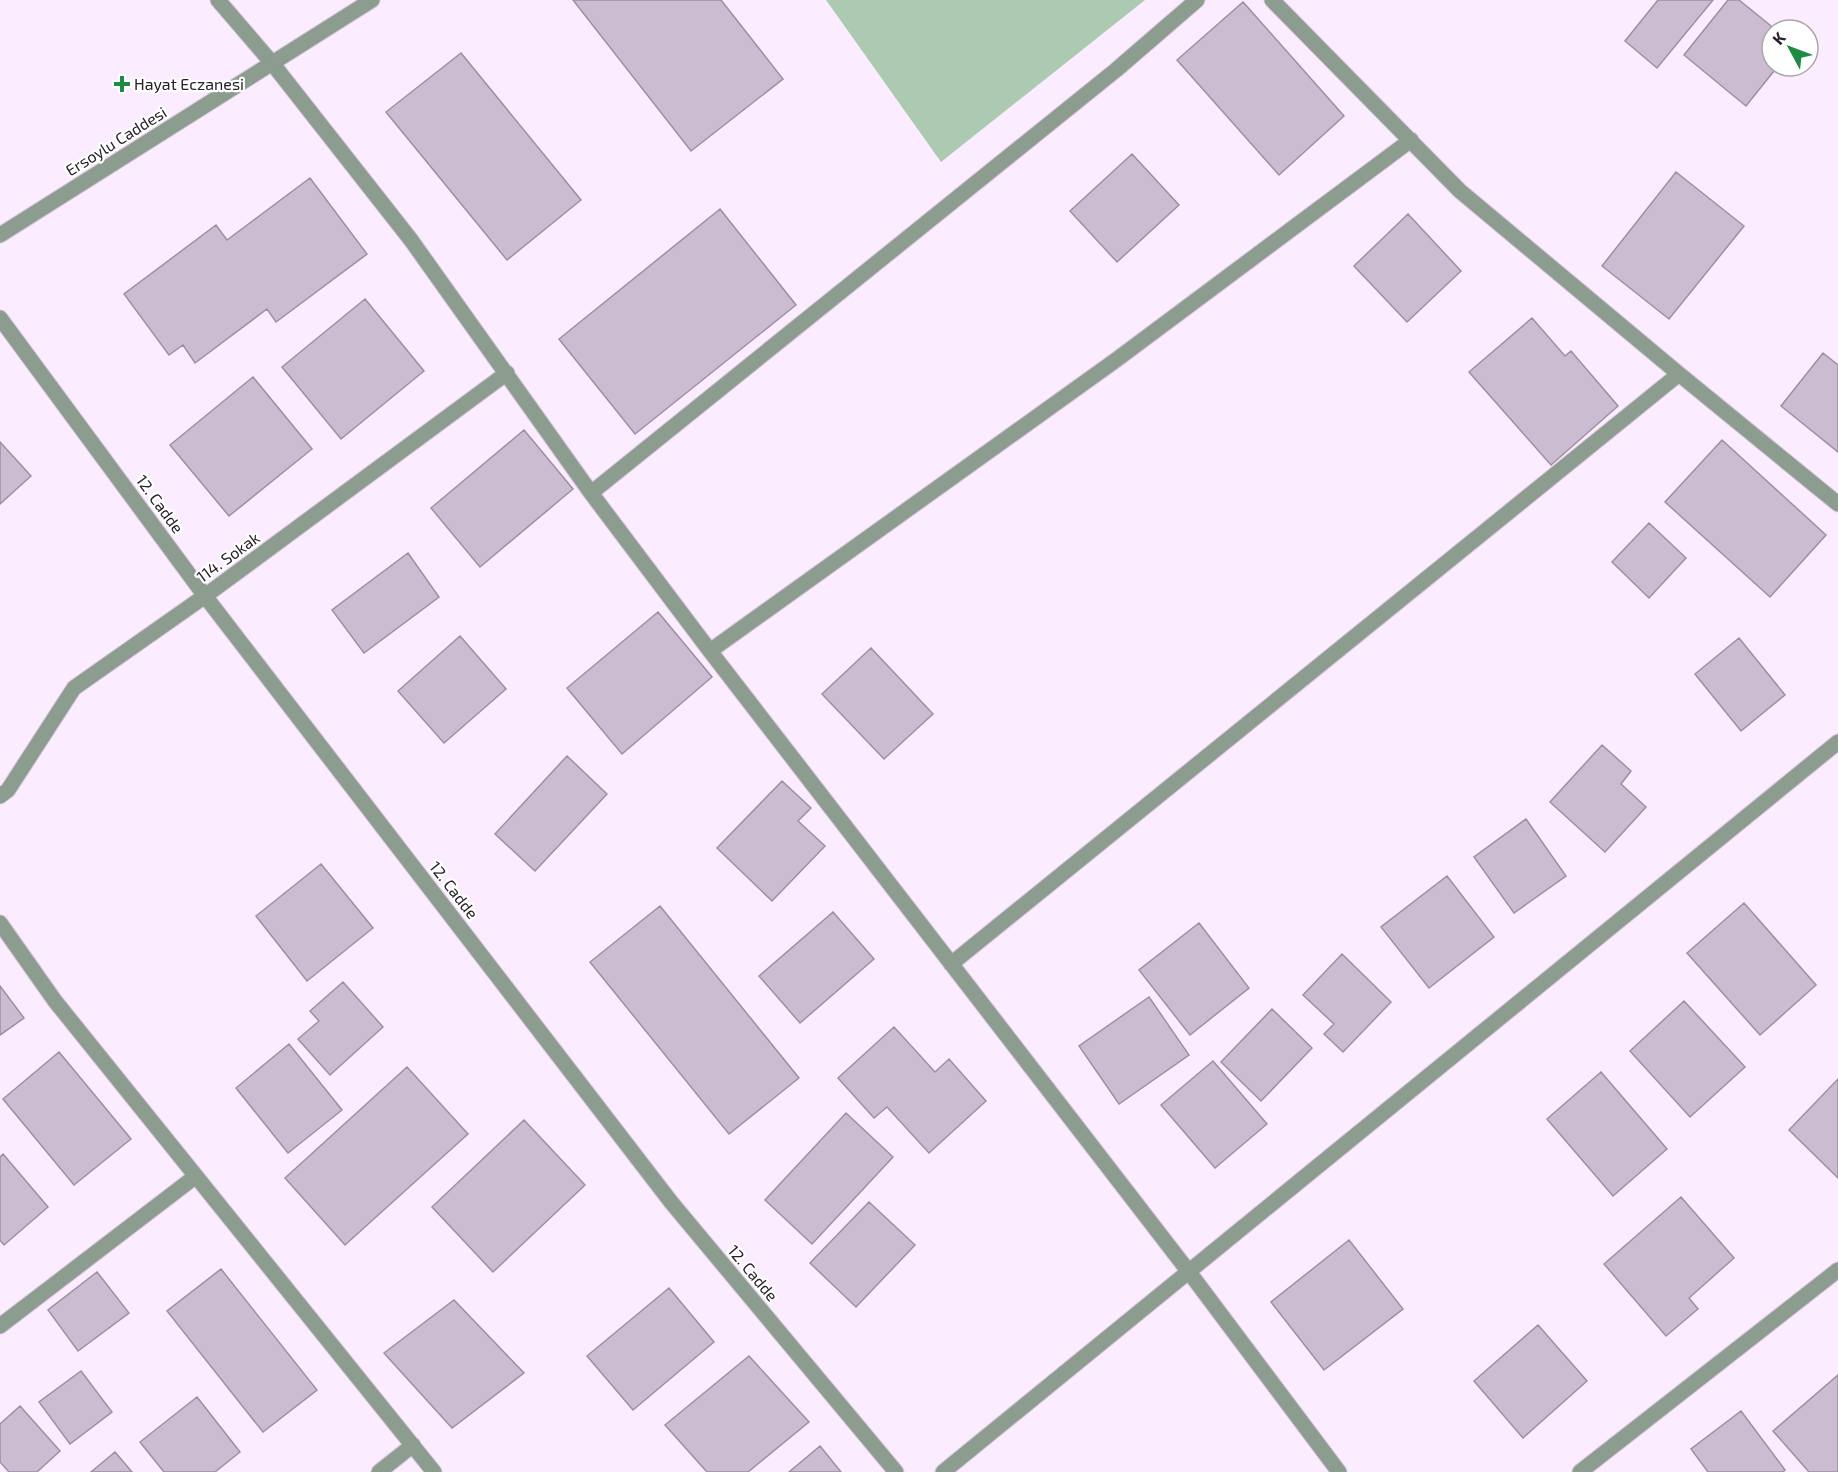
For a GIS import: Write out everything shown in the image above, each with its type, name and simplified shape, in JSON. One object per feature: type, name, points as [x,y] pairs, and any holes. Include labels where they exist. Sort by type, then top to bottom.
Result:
[{"type":"street","points":[[219,0],[272,63],[411,240],[591,493],[710,651],[1189,1272],[1340,1472]]},
{"type":"street","name":"Ersoylu Caddesi","points":[[0,235],[372,0]]},
{"type":"street","points":[[591,493],[1116,70],[1197,0]]},
{"type":"street","points":[[1272,0],[1460,191],[1838,504]]},
{"type":"street","points":[[710,651],[1116,360],[1411,140]]},
{"type":"street","name":"12. Cadde","points":[[0,318],[205,596],[671,1202],[896,1472]]},
{"type":"street","name":"114. Sokak","points":[[0,796],[8,790],[74,688],[205,596],[507,373]]},
{"type":"street","points":[[951,964],[1679,374]]},
{"type":"street","points":[[943,1472],[1838,742]]},
{"type":"street","points":[[0,923],[55,1001],[434,1472]]},
{"type":"street","points":[[0,1326],[196,1176]]},
{"type":"street","points":[[1580,1472],[1838,1270]]},
{"type":"street","points":[[380,1472],[413,1445]]},
{"type":"green space","points":[[826,0],[1145,0],[941,162]]},
{"type":"building","points":[[573,0],[721,0],[783,79],[691,151]]},
{"type":"building","points":[[1658,0],[1713,0],[1657,68],[1625,41]]},
{"type":"building","points":[[1728,0],[1739,0],[1761,18],[1760,78],[1768,78],[1746,106],[1684,55]]},
{"type":"building","points":[[1243,2],[1344,116],[1279,175],[1177,60]]},
{"type":"building","points":[[461,53],[581,200],[507,260],[386,112]]},
{"type":"building","points":[[1132,154],[1179,205],[1117,262],[1070,211]]},
{"type":"building","points":[[1676,172],[1744,226],[1669,319],[1602,266]]},
{"type":"building","points":[[310,178],[367,254],[276,322],[267,309],[195,363],[183,345],[169,355],[124,294],[216,225],[227,240]]},
{"type":"building","points":[[720,209],[796,305],[635,434],[559,339]]},
{"type":"building","points":[[1408,214],[1461,271],[1407,322],[1354,266]]},
{"type":"building","points":[[365,299],[424,371],[341,439],[282,367]]},
{"type":"building","points":[[1532,318],[1565,356],[1571,351],[1618,406],[1551,465],[1469,372]]},
{"type":"building","points":[[1823,353],[1838,365],[1838,452],[1781,406]]},
{"type":"building","points":[[253,377],[312,449],[229,516],[170,445]]},
{"type":"building","points":[[524,430],[573,489],[480,567],[431,508]]},
{"type":"building","points":[[1722,440],[1826,535],[1770,597],[1665,502]]},
{"type":"building","points":[[0,442],[31,476],[0,504]]},
{"type":"building","points":[[1649,523],[1686,558],[1649,598],[1612,562]]},
{"type":"building","points":[[408,553],[439,597],[364,653],[332,610]]},
{"type":"building","points":[[658,612],[712,677],[622,754],[567,688]]},
{"type":"building","points":[[460,636],[506,689],[444,743],[398,691]]},
{"type":"building","points":[[1739,638],[1785,695],[1741,731],[1695,674]]},
{"type":"building","points":[[871,648],[933,714],[884,759],[822,694]]},
{"type":"building","points":[[1602,745],[1631,771],[1621,784],[1646,807],[1605,852],[1550,802]]},
{"type":"building","points":[[567,756],[607,794],[535,871],[495,834]]},
{"type":"building","points":[[782,781],[811,808],[798,821],[825,846],[772,901],[717,848]]},
{"type":"building","points":[[1526,819],[1566,876],[1514,913],[1474,857]]},
{"type":"building","points":[[321,864],[373,928],[307,981],[256,916]]},
{"type":"building","points":[[1447,876],[1494,937],[1429,988],[1381,927]]},
{"type":"building","points":[[1744,903],[1816,985],[1760,1035],[1687,953]]},
{"type":"building","points":[[660,906],[799,1078],[729,1134],[590,962]]},
{"type":"building","points":[[833,912],[874,959],[800,1023],[759,976]]},
{"type":"building","points":[[1199,923],[1249,988],[1190,1035],[1139,970]]},
{"type":"building","points":[[1342,954],[1391,1002],[1343,1052],[1324,1034],[1334,1024],[1303,995]]},
{"type":"building","points":[[343,982],[383,1027],[330,1075],[298,1039],[319,1021],[310,1011]]},
{"type":"building","points":[[0,986],[24,1018],[0,1035]]},
{"type":"building","points":[[1149,997],[1189,1055],[1119,1104],[1079,1046]]},
{"type":"building","points":[[1684,1001],[1745,1067],[1690,1117],[1630,1051]]},
{"type":"building","points":[[1272,1009],[1312,1048],[1261,1101],[1221,1062]]},
{"type":"building","points":[[894,1027],[935,1072],[949,1059],[986,1101],[929,1153],[887,1107],[874,1118],[838,1078]]},
{"type":"building","points":[[289,1044],[342,1110],[288,1153],[236,1088]]},
{"type":"building","points":[[59,1052],[131,1139],[74,1185],[3,1099]]},
{"type":"building","points":[[1213,1061],[1267,1124],[1215,1168],[1161,1105]]},
{"type":"building","points":[[407,1067],[468,1134],[345,1245],[285,1178]]},
{"type":"building","points":[[1601,1072],[1667,1149],[1613,1196],[1547,1119]]},
{"type":"building","points":[[1838,1079],[1838,1178],[1789,1130]]},
{"type":"building","points":[[846,1113],[893,1157],[812,1244],[765,1200]]},
{"type":"building","points":[[524,1120],[585,1185],[493,1272],[432,1207]]},
{"type":"building","points":[[3,1154],[48,1207],[4,1245],[0,1240],[0,1157]]},
{"type":"building","points":[[1681,1197],[1734,1258],[1689,1298],[1698,1309],[1666,1336],[1604,1264]]},
{"type":"building","points":[[869,1202],[915,1245],[856,1307],[810,1263]]},
{"type":"building","points":[[1349,1240],[1403,1309],[1324,1370],[1271,1302]]},
{"type":"building","points":[[221,1269],[317,1390],[263,1432],[167,1311]]},
{"type":"building","points":[[97,1272],[129,1313],[78,1351],[48,1310]]},
{"type":"building","points":[[669,1288],[714,1342],[633,1410],[587,1356]]},
{"type":"building","points":[[454,1300],[524,1373],[452,1428],[384,1353]]},
{"type":"building","points":[[1538,1325],[1587,1381],[1523,1438],[1474,1381]]},
{"type":"building","points":[[749,1356],[809,1422],[748,1472],[707,1472],[665,1425]]},
{"type":"building","points":[[81,1371],[112,1412],[70,1444],[39,1402]]},
{"type":"building","points":[[1838,1375],[1838,1472],[1809,1472],[1773,1431]]},
{"type":"building","points":[[197,1397],[240,1452],[215,1472],[164,1472],[140,1442]]},
{"type":"building","points":[[20,1406],[60,1451],[37,1472],[9,1472],[0,1462],[0,1424]]},
{"type":"building","points":[[1741,1411],[1785,1470],[1783,1472],[1708,1472],[1691,1449]]},
{"type":"building","points":[[820,1446],[841,1472],[789,1472]]},
{"type":"building","points":[[115,1452],[132,1472],[91,1472]]},
{"type":"place","name":"Hayat Eczanesi","points":[[122,84]]}]
